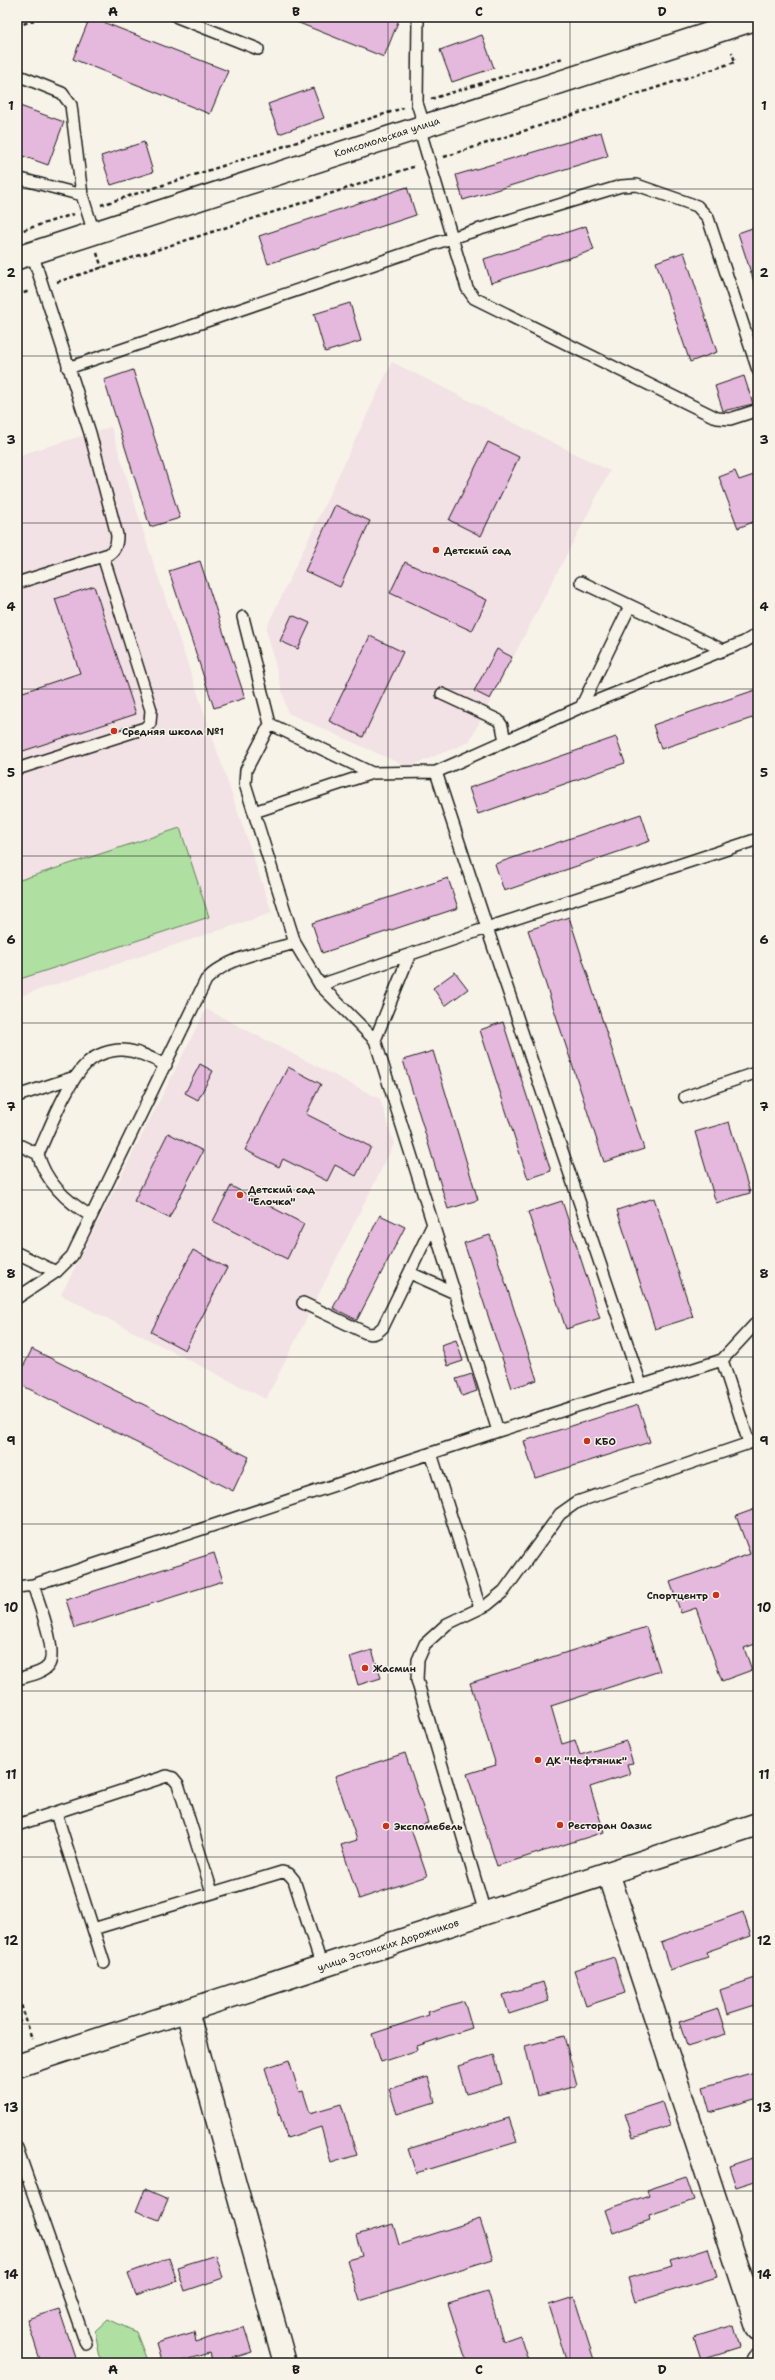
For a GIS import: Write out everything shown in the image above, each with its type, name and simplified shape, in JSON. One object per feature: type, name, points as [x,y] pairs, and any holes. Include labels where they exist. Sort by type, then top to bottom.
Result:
[{"type":"street","name":"Комсомольская улица","points":[[25,256],[421,126],[758,18]]},
{"type":"street","name":"улица Эстонских Дорожников","points":[[17,2066],[758,1824]]},
{"type":"street","points":[[608,1873],[758,2329]]},
{"type":"street","points":[[187,2011],[285,2363]]},
{"type":"lane","points":[[177,17],[258,49]]},
{"type":"lane","points":[[418,17],[417,103],[421,126],[429,162],[451,238],[467,288],[474,298],[718,418],[730,419],[758,410]]},
{"type":"lane","points":[[17,75],[62,93],[71,105],[82,195],[94,233]]},
{"type":"lane","points":[[17,178],[82,195]]},
{"type":"lane","points":[[68,368],[451,238],[621,186],[637,185],[698,206],[708,218],[758,370]]},
{"type":"lane","points":[[17,583],[103,556],[114,550],[117,535],[90,433],[42,287],[25,256]]},
{"type":"lane","points":[[17,769],[145,728],[150,724],[151,710],[103,556]]},
{"type":"lane","points":[[581,582],[723,650]]},
{"type":"lane","points":[[581,707],[630,606]]},
{"type":"lane","points":[[243,617],[270,724],[246,770],[245,784],[295,943],[320,985],[375,1040],[498,1430]]},
{"type":"lane","points":[[254,812],[372,773],[436,772],[581,707],[744,642],[758,634]]},
{"type":"lane","points":[[442,694],[498,720],[502,726],[505,741]]},
{"type":"lane","points":[[270,724],[372,773]]},
{"type":"lane","points":[[436,772],[641,1385]]},
{"type":"lane","points":[[320,985],[409,956],[487,928],[758,839]]},
{"type":"lane","points":[[17,1298],[56,1272],[72,1256],[206,980],[217,969],[240,958],[295,943]]},
{"type":"lane","points":[[375,1040],[409,956]]},
{"type":"lane","points":[[91,1216],[63,1196],[41,1166],[38,1154],[75,1077],[92,1059],[108,1052],[123,1050],[136,1052],[166,1065]]},
{"type":"lane","points":[[685,1097],[758,1072]]},
{"type":"lane","points":[[17,1096],[75,1077]]},
{"type":"lane","points":[[17,1144],[38,1154]]},
{"type":"lane","points":[[303,1303],[373,1335],[383,1328],[433,1224]]},
{"type":"lane","points":[[17,1253],[56,1272]]},
{"type":"lane","points":[[410,1273],[455,1293]]},
{"type":"lane","points":[[17,1586],[33,1585],[498,1430],[722,1360],[758,1321]]},
{"type":"lane","points":[[486,1913],[417,1680],[418,1660],[425,1644],[446,1624],[480,1608],[504,1591],[560,1514],[577,1502],[753,1441],[722,1360]]},
{"type":"lane","points":[[431,1453],[480,1608]]},
{"type":"lane","points":[[17,1678],[48,1667],[53,1659],[52,1647],[33,1585]]},
{"type":"lane","points":[[17,1825],[167,1776],[174,1778],[178,1784],[212,1892]]},
{"type":"lane","points":[[56,1812],[104,1963]]},
{"type":"lane","points":[[93,1929],[274,1873],[289,1874],[294,1880],[322,1967]]},
{"type":"lane","points":[[17,2148],[86,2344]]},
{"type":"path","points":[[17,26],[43,17]]},
{"type":"path","points":[[17,295],[735,62],[732,52]]},
{"type":"path","points":[[17,232],[417,103],[567,57]]},
{"type":"path","points":[[17,1992],[33,2043]]},
{"type":"path","points":[[17,2022],[26,2020]]},
{"type":"shaded area","name":"Детский сад","points":[[392,362],[610,471],[469,742],[408,767],[288,713],[266,629]]},
{"type":"shaded area","name":"Средняя школа №1","points":[[111,427],[149,550],[272,913],[17,997],[17,456]]},
{"type":"shaded area","name":"Детский сад \"Елочка\"","points":[[206,1009],[380,1099],[394,1144],[266,1399],[61,1295]]},
{"type":"green space","points":[[180,828],[209,917],[17,980],[17,881]]},
{"type":"green space","points":[[108,2319],[136,2332],[148,2363],[101,2363],[95,2331]]},
{"type":"building","points":[[90,17],[228,71],[210,114],[73,59]]},
{"type":"building","points":[[284,17],[400,17],[384,57]]},
{"type":"building","points":[[482,35],[494,68],[452,82],[440,50]]},
{"type":"building","points":[[313,88],[324,118],[279,134],[268,104]]},
{"type":"building","points":[[17,105],[64,122],[48,165],[17,154]]},
{"type":"building","points":[[601,132],[608,156],[463,200],[456,175]]},
{"type":"building","points":[[144,142],[153,172],[111,185],[101,156]]},
{"type":"building","points":[[407,187],[416,215],[268,264],[259,236]]},
{"type":"building","points":[[586,226],[594,250],[491,283],[484,259]]},
{"type":"building","points":[[758,226],[758,284],[755,285],[738,233]]},
{"type":"building","points":[[684,252],[717,352],[690,362],[656,262]]},
{"type":"building","points":[[350,303],[361,341],[325,352],[314,314]]},
{"type":"building","points":[[133,370],[180,518],[150,527],[104,380]]},
{"type":"building","points":[[744,376],[753,404],[723,411],[715,386]]},
{"type":"building","points":[[488,442],[519,457],[481,536],[449,520]]},
{"type":"building","points":[[735,471],[739,480],[754,475],[758,486],[758,520],[738,528],[719,477]]},
{"type":"building","points":[[335,505],[370,521],[340,587],[305,571]]},
{"type":"building","points":[[200,561],[245,698],[214,708],[169,571]]},
{"type":"building","points":[[405,562],[487,600],[472,631],[390,593]]},
{"type":"building","points":[[94,586],[136,714],[17,753],[17,694],[80,673],[55,599]]},
{"type":"building","points":[[292,615],[310,623],[298,649],[280,641]]},
{"type":"building","points":[[370,636],[403,652],[363,737],[329,721]]},
{"type":"building","points":[[497,649],[512,657],[490,699],[474,691]]},
{"type":"building","points":[[758,689],[758,716],[661,749],[653,725]]},
{"type":"building","points":[[616,737],[625,763],[478,814],[469,788]]},
{"type":"building","points":[[641,814],[650,841],[504,891],[495,864]]},
{"type":"building","points":[[448,878],[458,908],[322,953],[312,923]]},
{"type":"building","points":[[569,917],[644,1149],[604,1162],[528,930]]},
{"type":"building","points":[[455,972],[468,989],[445,1006],[433,988]]},
{"type":"building","points":[[503,1022],[551,1171],[528,1179],[480,1030]]},
{"type":"building","points":[[433,1051],[478,1200],[448,1209],[403,1060]]},
{"type":"building","points":[[200,1064],[213,1071],[198,1100],[185,1093]]},
{"type":"building","points":[[288,1067],[321,1084],[306,1114],[371,1147],[356,1176],[335,1165],[327,1181],[283,1159],[279,1167],[245,1150]]},
{"type":"building","points":[[729,1122],[750,1193],[716,1203],[695,1132]]},
{"type":"building","points":[[168,1133],[203,1151],[169,1218],[134,1201]]},
{"type":"building","points":[[231,1186],[304,1224],[287,1259],[213,1221]]},
{"type":"building","points":[[654,1198],[693,1317],[655,1329],[617,1210]]},
{"type":"building","points":[[562,1201],[600,1318],[566,1329],[528,1212]]},
{"type":"building","points":[[380,1215],[405,1227],[357,1320],[333,1308]]},
{"type":"building","points":[[490,1235],[537,1380],[512,1388],[464,1243]]},
{"type":"building","points":[[193,1250],[227,1268],[185,1350],[151,1332]]},
{"type":"building","points":[[456,1340],[463,1361],[448,1366],[441,1345]]},
{"type":"building","points":[[32,1349],[249,1457],[233,1491],[17,1383],[17,1379]]},
{"type":"building","points":[[472,1374],[477,1391],[462,1396],[456,1379]]},
{"type":"building","name":"КБО","points":[[638,1405],[650,1442],[535,1478],[524,1441]]},
{"type":"building","name":"Спортцентр","points":[[758,1508],[758,1643],[744,1648],[752,1670],[722,1681],[696,1608],[681,1613],[670,1582],[750,1554],[736,1516]]},
{"type":"building","points":[[214,1553],[223,1581],[75,1628],[66,1600]]},
{"type":"building","name":"ДК \"Нефтяник\"","points":[[646,1627],[660,1671],[551,1706],[562,1744],[575,1740],[580,1755],[626,1741],[633,1763],[627,1764],[630,1774],[590,1787],[604,1832],[497,1866],[467,1774],[496,1765],[470,1683]]},
{"type":"building","name":"Жасмин","points":[[372,1650],[381,1678],[358,1685],[350,1657]]},
{"type":"building","name":"Экспомебель","points":[[405,1753],[428,1823],[411,1829],[427,1876],[359,1899],[341,1845],[357,1840],[335,1776]]},
{"type":"building","points":[[743,1912],[751,1936],[706,1952],[708,1957],[670,1970],[661,1942]]},
{"type":"building","points":[[614,1957],[625,1993],[586,2006],[574,1970]]},
{"type":"building","points":[[758,1977],[758,2004],[727,2014],[720,1990]]},
{"type":"building","points":[[543,1982],[549,2001],[509,2014],[503,1995]]},
{"type":"building","points":[[464,2001],[472,2028],[417,2046],[418,2050],[381,2062],[372,2034],[429,2015],[428,2012]]},
{"type":"building","points":[[718,2009],[726,2034],[687,2046],[679,2022]]},
{"type":"building","points":[[564,2036],[577,2086],[537,2096],[525,2046]]},
{"type":"building","points":[[494,2055],[502,2084],[466,2094],[458,2066]]},
{"type":"building","points":[[289,2060],[299,2092],[303,2091],[310,2113],[341,2104],[357,2155],[331,2163],[321,2127],[287,2138],[265,2068]]},
{"type":"building","points":[[758,2071],[758,2098],[710,2112],[703,2087]]},
{"type":"building","points":[[428,2077],[435,2102],[397,2114],[389,2089]]},
{"type":"building","points":[[662,2102],[670,2126],[633,2138],[625,2114]]},
{"type":"building","points":[[509,2118],[517,2142],[416,2173],[408,2149]]},
{"type":"building","points":[[758,2156],[758,2180],[736,2187],[729,2166]]},
{"type":"building","points":[[686,2177],[694,2200],[649,2215],[650,2220],[613,2233],[605,2210],[649,2195],[647,2190]]},
{"type":"building","points":[[145,2189],[168,2199],[159,2220],[136,2211]]},
{"type":"building","points":[[480,2219],[493,2259],[360,2301],[347,2260],[362,2256],[356,2235],[393,2224],[399,2245]]},
{"type":"building","points":[[708,2248],[717,2277],[635,2302],[628,2278],[673,2266],[671,2260]]},
{"type":"building","points":[[216,2255],[223,2278],[185,2291],[177,2267]]},
{"type":"building","points":[[169,2258],[177,2281],[136,2295],[128,2273]]},
{"type":"building","points":[[488,2291],[503,2341],[520,2335],[529,2363],[467,2363],[448,2303]]},
{"type":"building","points":[[574,2297],[595,2363],[567,2363],[549,2305]]},
{"type":"building","points":[[59,2309],[77,2363],[41,2363],[27,2319]]},
{"type":"building","points":[[734,2325],[740,2347],[701,2359],[694,2337]]},
{"type":"building","points":[[244,2327],[252,2352],[217,2363],[212,2363],[209,2353],[175,2363],[162,2363],[156,2343],[194,2332],[196,2342]]},
{"type":"place","name":"Детский сад","points":[[436,550]]},
{"type":"place","name":"Средняя школа №1","points":[[114,731]]},
{"type":"place","name":"Детский сад \"Елочка\"","points":[[240,1195]]},
{"type":"place","name":"КБО","points":[[587,1441]]},
{"type":"place","name":"Спортцентр","points":[[716,1595]]},
{"type":"place","name":"Жасмин","points":[[365,1668]]},
{"type":"place","name":"ДК \"Нефтяник\"","points":[[538,1760]]},
{"type":"place","name":"Ресторан Оазис","points":[[560,1825]]},
{"type":"place","name":"Экспомебель","points":[[386,1826]]}]
